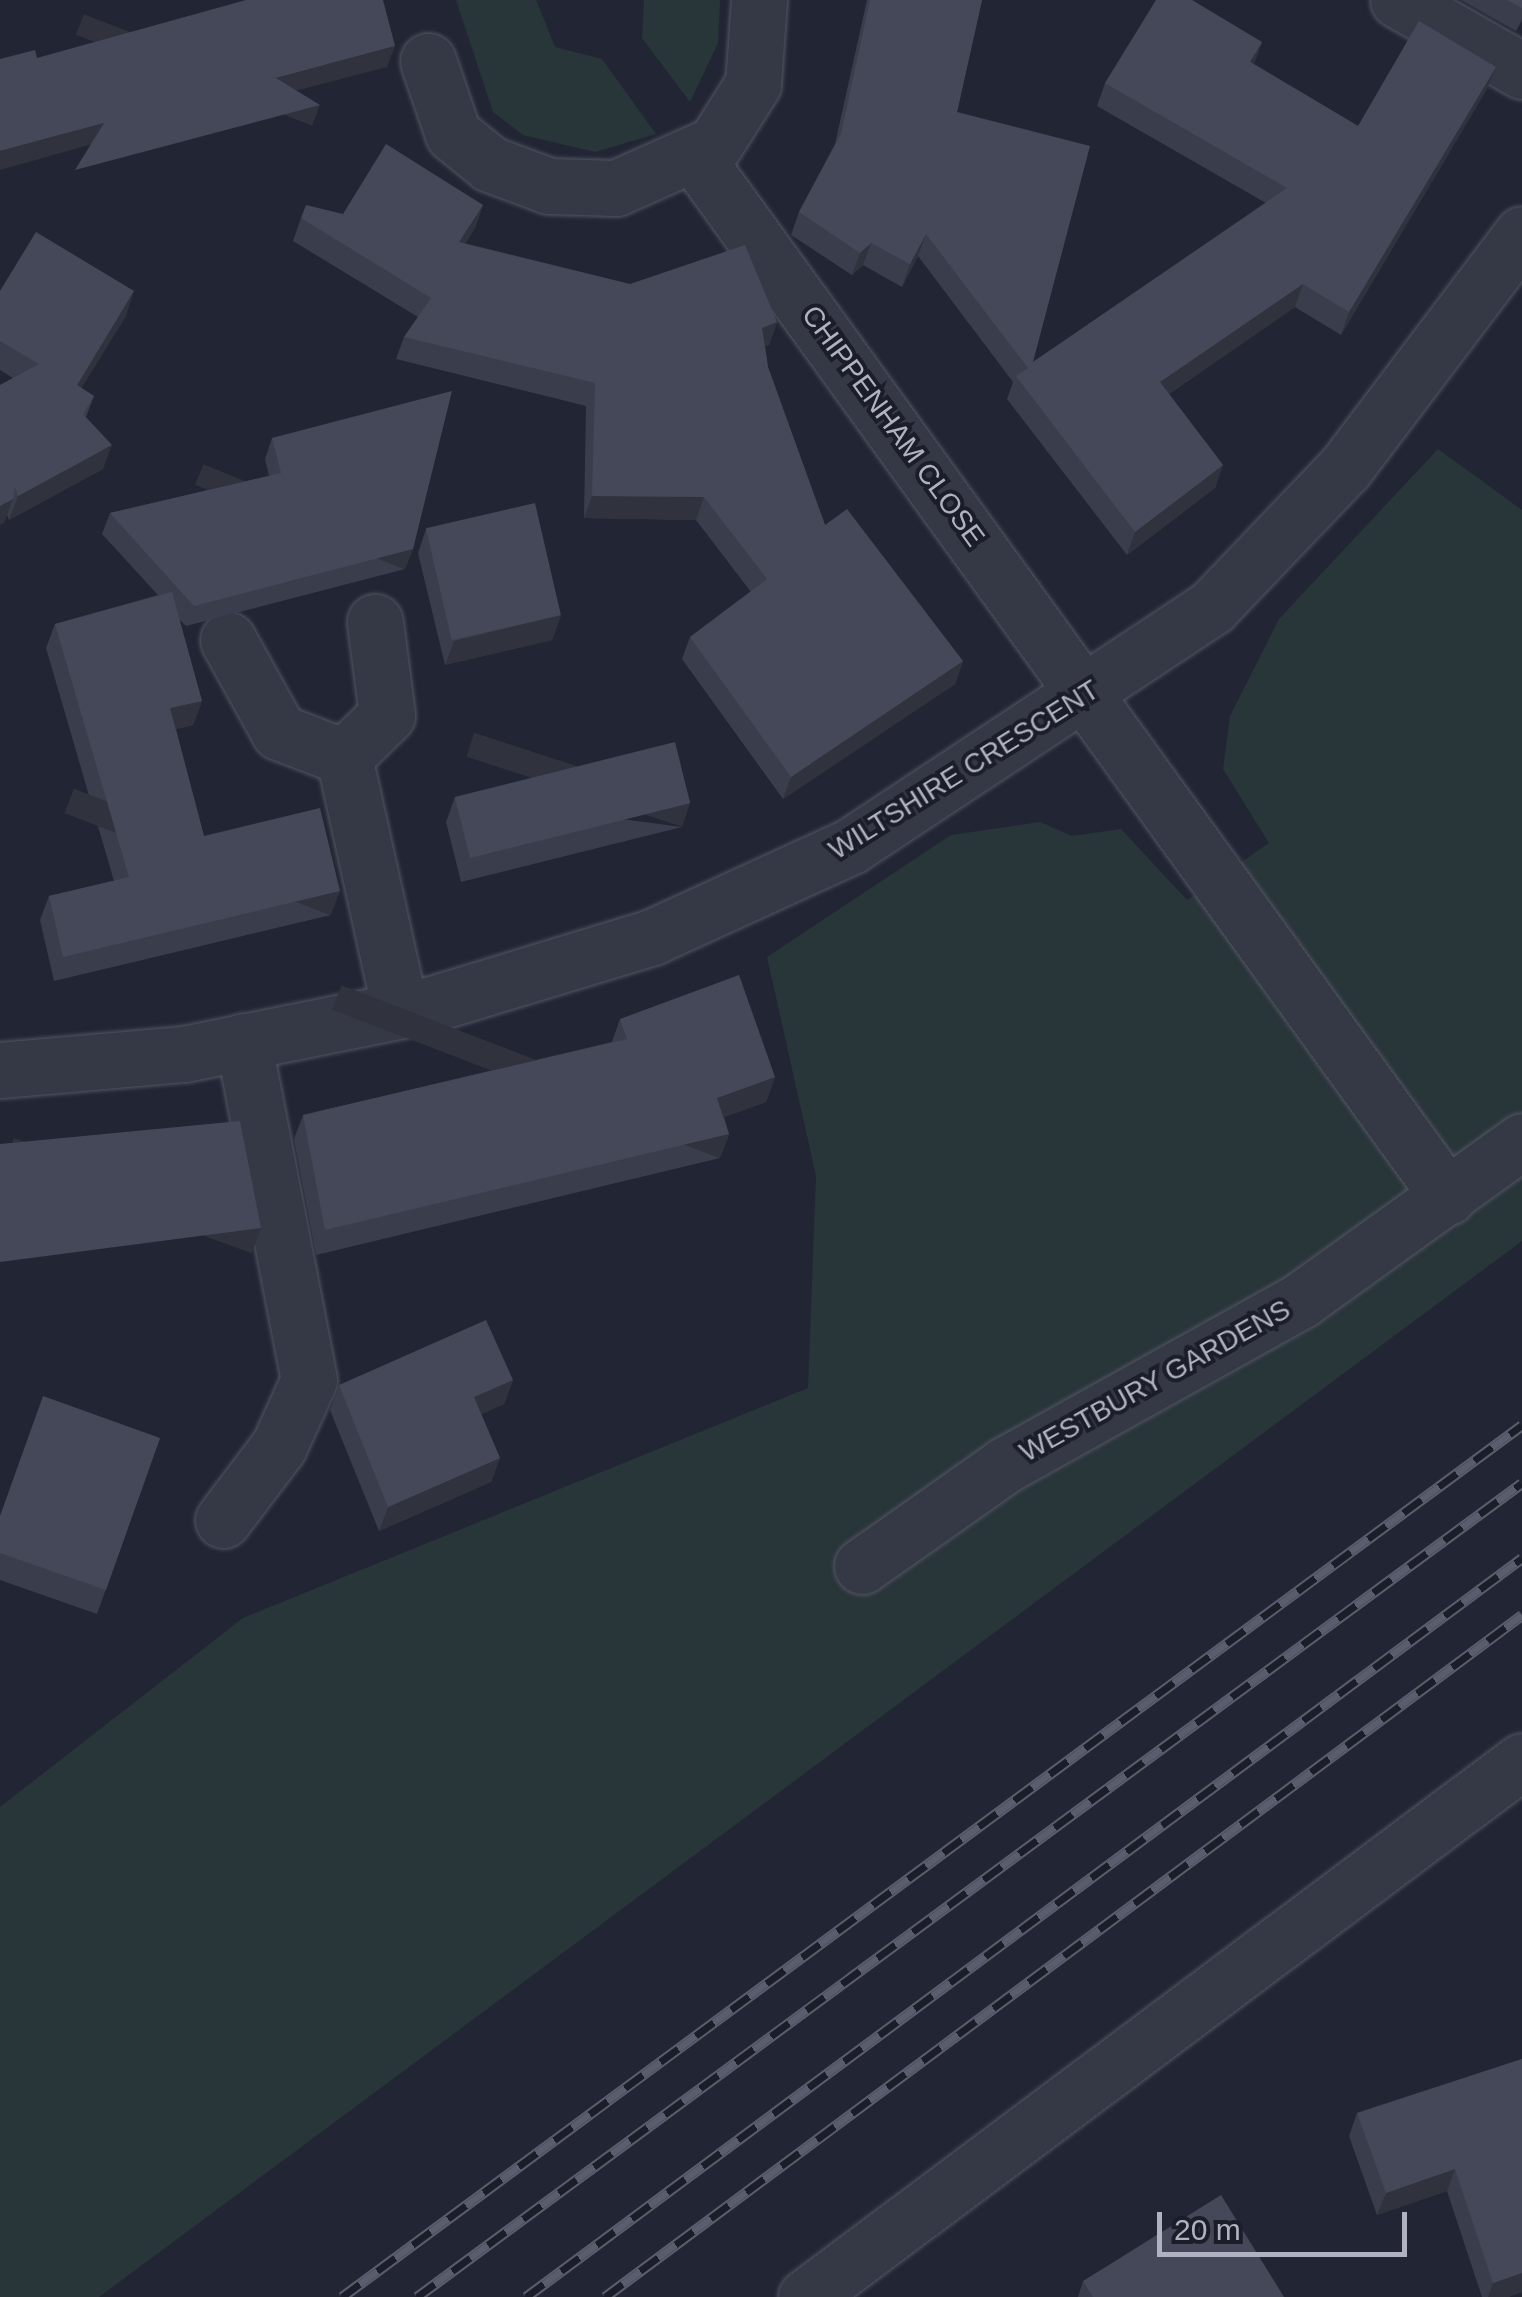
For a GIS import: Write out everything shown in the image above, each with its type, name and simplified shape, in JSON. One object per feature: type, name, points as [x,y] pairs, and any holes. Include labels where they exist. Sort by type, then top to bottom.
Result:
[{"type":"street","points":[[428,61],[453,134],[490,164],[549,186],[616,188],[697,159],[753,84],[759,0]]},
{"type":"street","points":[[1398,0],[1522,72]]},
{"type":"street","name":"CHIPPENHAM CLOSE","points":[[697,159],[1089,692]]},
{"type":"street","name":"WILTSHIRE CRESCENT","points":[[0,1070],[244,1042],[400,1010],[652,937],[851,846],[1212,607],[1345,468],[1522,234]]},
{"type":"street","points":[[344,757],[386,714],[375,622]]},
{"type":"street","points":[[228,640],[279,732],[344,757]]},
{"type":"street","points":[[1089,692],[1448,1196]]},
{"type":"street","points":[[344,757],[400,1010]]},
{"type":"street","points":[[223,1520],[279,1446],[308,1380],[244,1042]]},
{"type":"street","name":"WESTBURY GARDENS","points":[[862,1566],[1039,1444],[1302,1300],[1522,1140]]},
{"type":"street","points":[[806,2297],[1522,1761]]},
{"type":"shaded area","points":[[456,0],[536,0],[555,47],[602,59],[656,134],[595,152],[523,135],[493,112]]},
{"type":"shaded area","points":[[644,0],[720,0],[718,43],[690,102],[642,38]]},
{"type":"shaded area","points":[[1438,449],[1522,510],[1522,1241],[99,2297],[0,2297],[0,1807],[243,1618],[808,1388],[816,1176],[767,957],[951,835],[1040,822],[1072,836],[1121,829],[1187,900],[1269,843],[1223,769],[1230,716],[1279,619]]},
{"type":"building","points":[[246,0],[383,0],[395,46],[276,78],[320,105],[75,170],[104,123],[0,151],[0,59],[35,50],[37,58]]},
{"type":"building","points":[[870,0],[982,0],[957,112],[1090,146],[1033,362],[1287,188],[1105,83],[1156,0],[1192,0],[1262,42],[1250,62],[1358,126],[1419,21],[1496,67],[1349,312],[1303,284],[1160,382],[1223,465],[1135,532],[1016,376],[1028,368],[926,234],[910,264],[871,243],[860,253],[799,212],[841,134]]},
{"type":"building","points":[[386,144],[483,205],[459,242],[630,284],[745,245],[777,322],[762,328],[768,367],[825,525],[847,509],[963,661],[791,777],[690,637],[767,579],[704,497],[592,496],[595,383],[404,337],[431,298],[301,218],[306,205],[343,214]]},
{"type":"building","points":[[36,232],[134,291],[77,385],[94,396],[83,414],[112,445],[18,496],[15,487],[13,499],[0,506],[0,385],[39,364],[0,341],[0,291]]},
{"type":"building","points":[[452,391],[413,549],[194,606],[110,513],[281,473],[272,438]]},
{"type":"building","points":[[535,503],[561,615],[452,640],[426,528]]},
{"type":"building","points":[[172,592],[202,701],[170,708],[204,836],[320,808],[340,891],[63,957],[49,896],[129,877],[55,624]]},
{"type":"building","points":[[675,742],[690,803],[470,858],[455,797]]},
{"type":"building","points":[[739,975],[775,1077],[717,1098],[729,1134],[325,1230],[303,1115],[627,1039],[620,1019]]},
{"type":"building","points":[[240,1121],[261,1228],[0,1262],[0,1144]]},
{"type":"building","points":[[486,1320],[513,1380],[474,1397],[500,1458],[388,1507],[339,1385]]},
{"type":"building","points":[[43,1396],[160,1438],[106,1590],[0,1553],[0,1516]]},
{"type":"building","points":[[1522,2059],[1522,2273],[1493,2283],[1455,2169],[1386,2193],[1357,2113]]},
{"type":"building","points":[[1221,2195],[1284,2297],[1093,2297],[1083,2281]]},
{"type":"railway","points":[[342,2297],[1522,1425]]},
{"type":"railway","points":[[417,2297],[1522,1483]]},
{"type":"railway","points":[[526,2297],[1522,1558]]},
{"type":"railway","points":[[605,2297],[1522,1615]]}]
